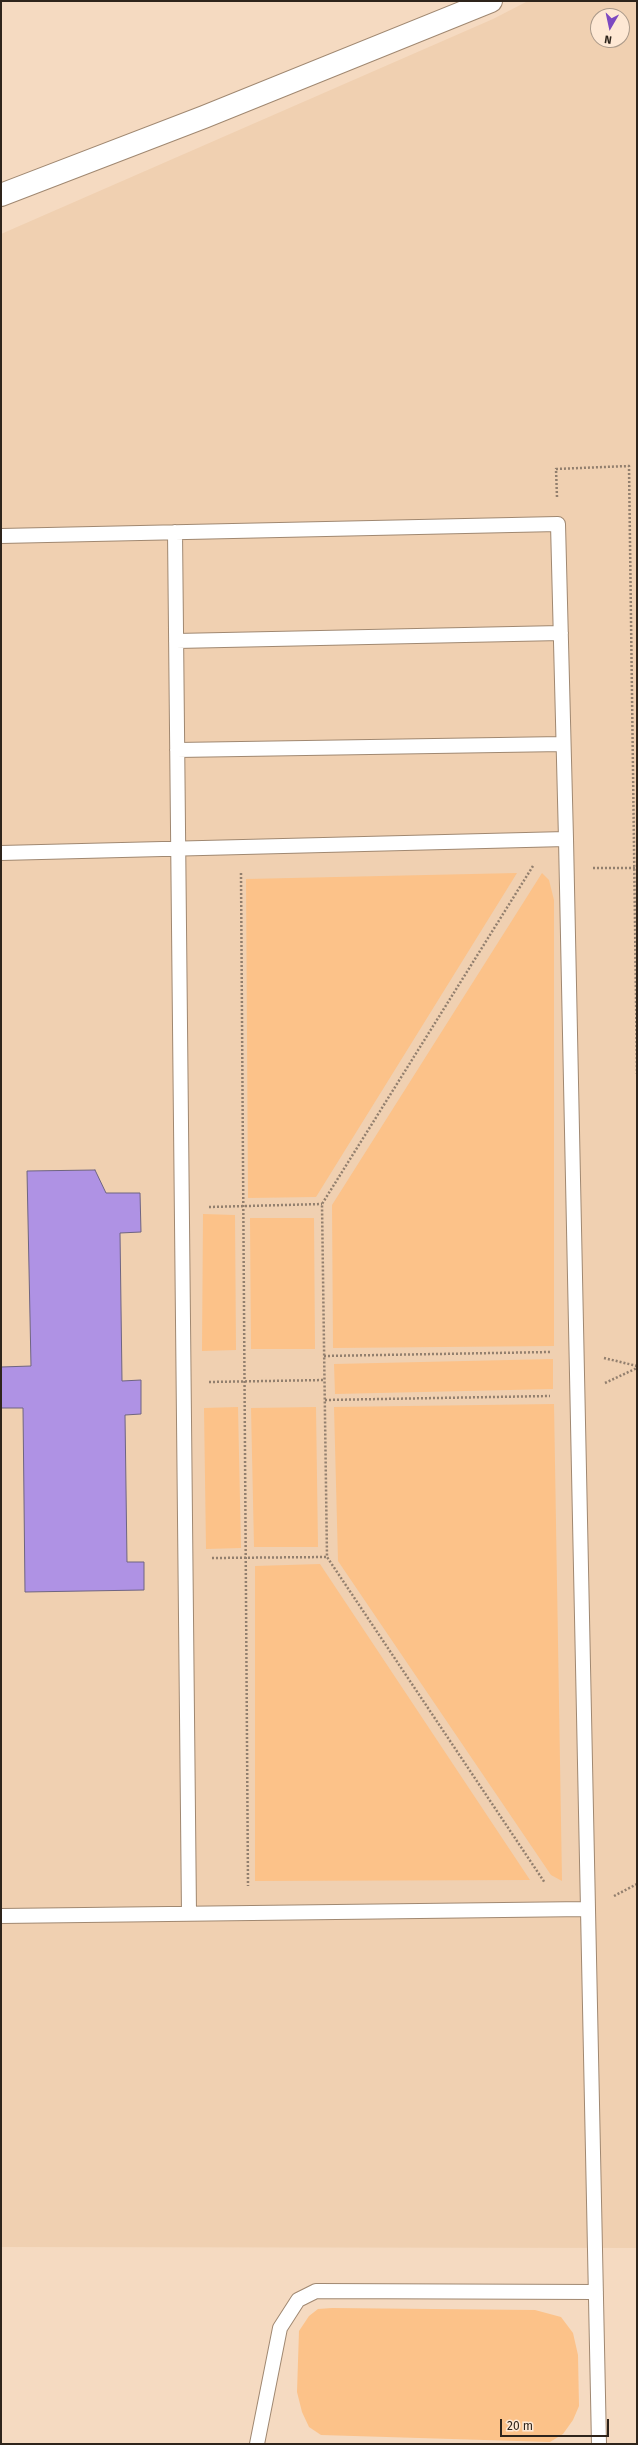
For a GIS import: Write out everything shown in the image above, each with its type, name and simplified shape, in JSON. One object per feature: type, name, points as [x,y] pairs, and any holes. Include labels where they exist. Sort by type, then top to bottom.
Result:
[{"type":"street","points":[[1,195],[204,117],[491,1]]},
{"type":"lane","points":[[1,536],[558,524],[566,839],[599,2444]]},
{"type":"lane","points":[[175,532],[189,1913]]},
{"type":"lane","points":[[176,641],[561,633]]},
{"type":"lane","points":[[177,750],[563,744]]},
{"type":"lane","points":[[1,854],[566,839]]},
{"type":"lane","points":[[1,1916],[587,1909]]},
{"type":"lane","points":[[257,2444],[280,2328],[298,2300],[316,2291],[596,2292]]},
{"type":"path","points":[[558,524],[556,469],[629,466],[636,867],[637,1074]]},
{"type":"path","points":[[550,839],[322,1204],[327,1557],[564,1910]]},
{"type":"path","points":[[241,847],[248,1913]]},
{"type":"path","points":[[566,869],[636,867]]},
{"type":"path","points":[[182,1208],[243,1205],[322,1204]]},
{"type":"path","points":[[324,1356],[576,1352],[637,1367]]},
{"type":"path","points":[[325,1400],[577,1395],[637,1367]]},
{"type":"path","points":[[184,1383],[325,1380]]},
{"type":"path","points":[[186,1558],[327,1557]]},
{"type":"shaded area","points":[[528,1],[637,1],[637,2248],[1,2247],[1,234],[493,19]]},
{"type":"shaded area","points":[[517,873],[316,1197],[248,1198],[246,879]]},
{"type":"shaded area","points":[[542,873],[549,880],[554,900],[554,1346],[333,1348],[332,1205]]},
{"type":"shaded area","points":[[203,1214],[235,1215],[236,1350],[202,1351]]},
{"type":"shaded area","points":[[250,1218],[314,1218],[315,1349],[251,1349]]},
{"type":"shaded area","points":[[553,1359],[553,1389],[335,1394],[334,1364]]},
{"type":"shaded area","points":[[554,1404],[562,1881],[551,1875],[338,1561],[334,1407]]},
{"type":"shaded area","points":[[238,1407],[241,1548],[206,1549],[204,1408]]},
{"type":"shaded area","points":[[316,1407],[318,1547],[254,1547],[251,1408]]},
{"type":"shaded area","points":[[320,1564],[530,1880],[255,1881],[255,1566]]},
{"type":"shaded area","points":[[318,2309],[535,2310],[561,2317],[573,2333],[578,2355],[579,2406],[573,2420],[563,2434],[550,2442],[321,2435],[309,2427],[302,2412],[297,2392],[299,2331],[309,2316]]},
{"type":"building","points":[[95,1170],[106,1193],[140,1193],[141,1232],[120,1233],[122,1381],[141,1380],[141,1414],[125,1415],[127,1562],[144,1562],[144,1590],[25,1592],[23,1408],[1,1408],[1,1367],[31,1366],[27,1171]]}]
